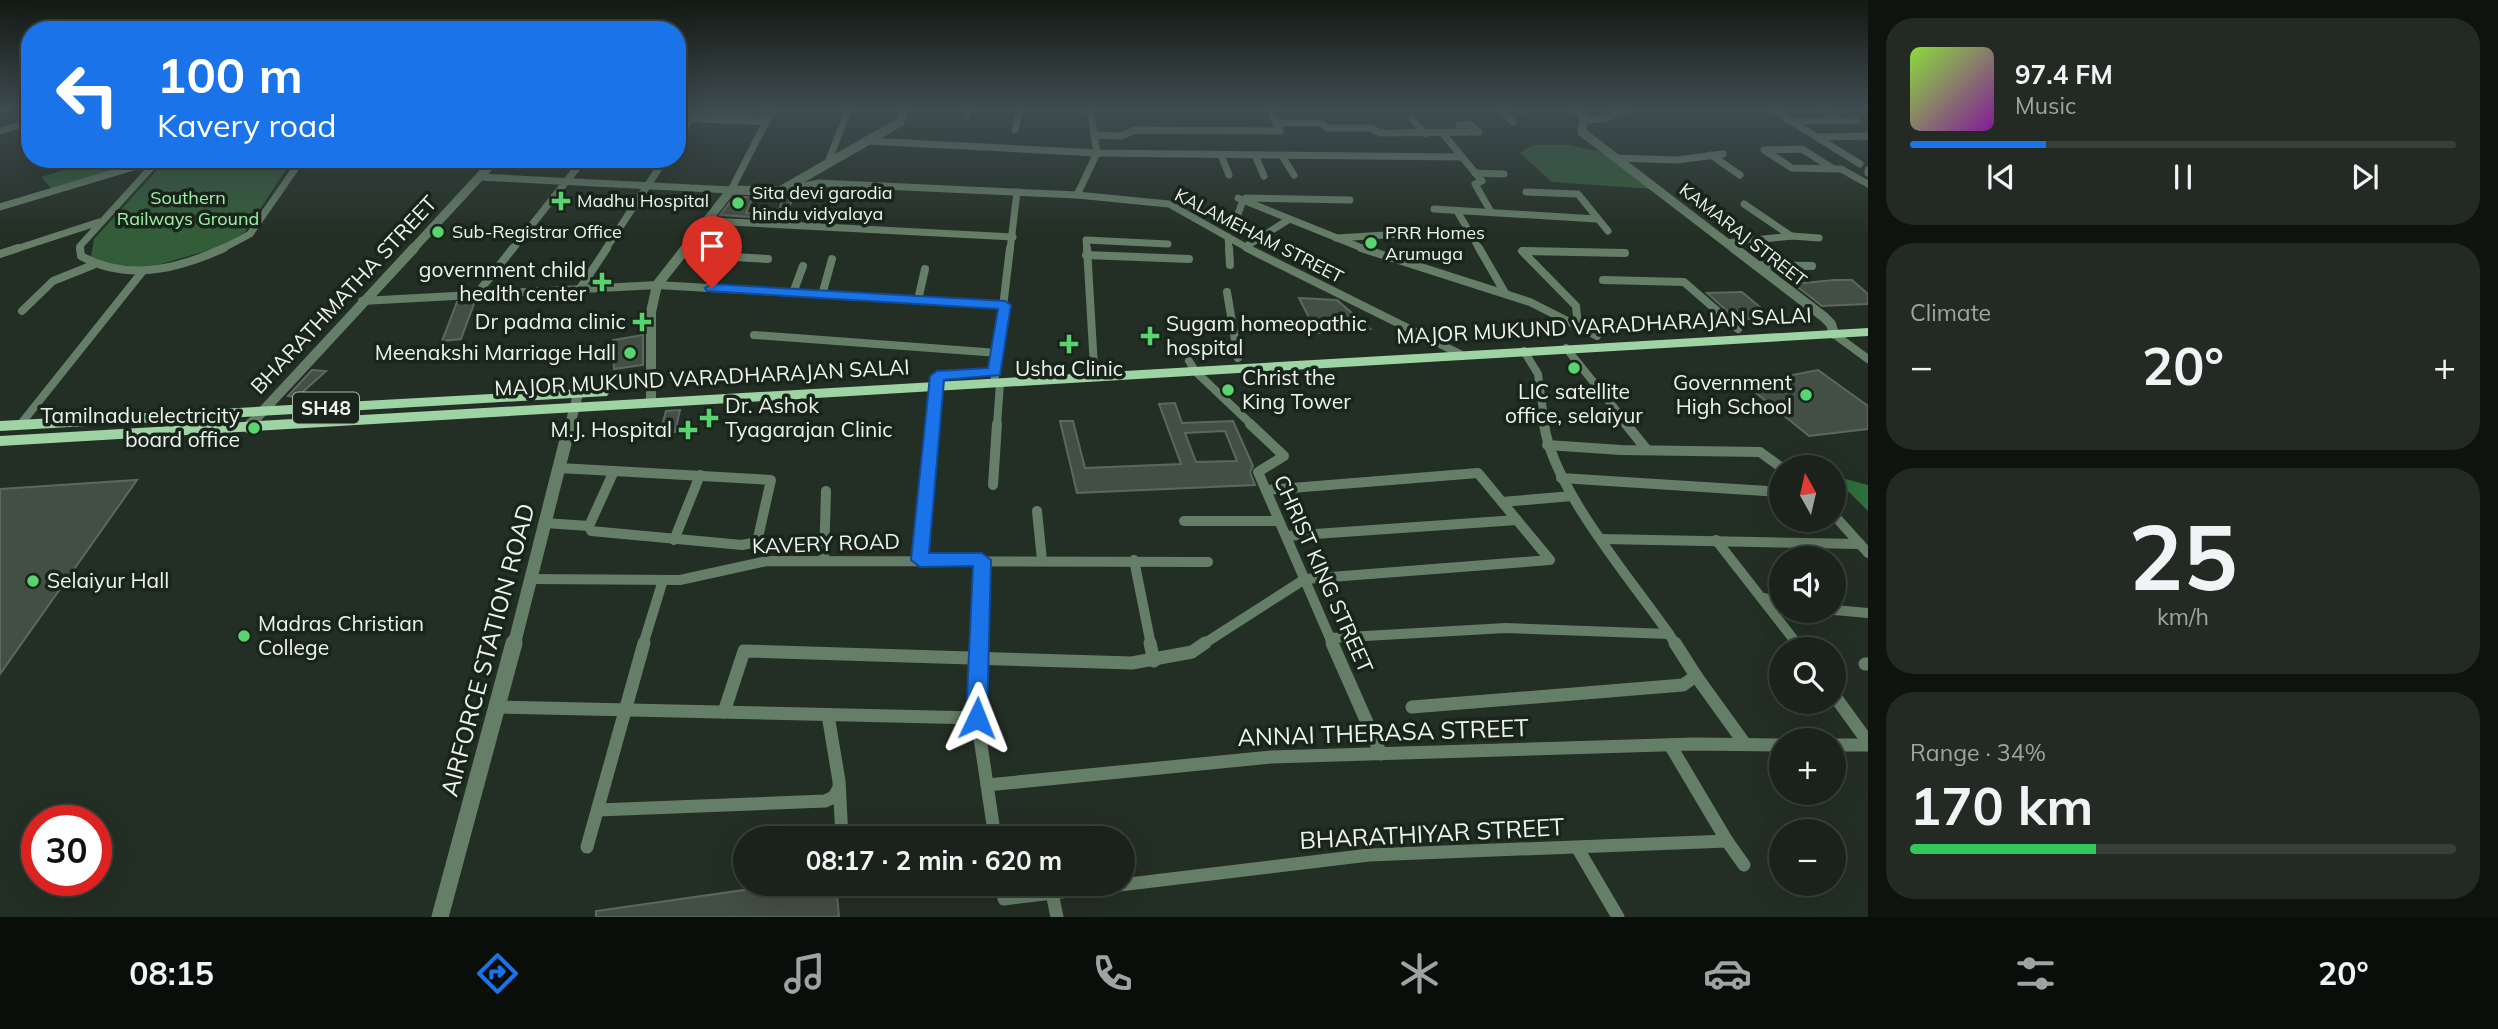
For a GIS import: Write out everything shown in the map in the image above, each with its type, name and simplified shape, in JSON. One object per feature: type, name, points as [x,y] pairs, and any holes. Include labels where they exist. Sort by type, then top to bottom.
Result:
[{"type":"main road","name":"MAJOR MUKUND VARADHARAJAN SALAI","points":[[652,396],[996,380],[1192,366],[1524,351],[1833,329],[1868,322]]},
{"type":"main road","name":"MAJOR MUKUND VARADHARAJAN SALAI","points":[[996,380],[1094,367],[1192,366],[1238,358],[1597,336],[1738,329],[1833,329],[1868,332]]},
{"type":"main road","name":"SH48","points":[[0,426],[260,411],[652,396]]},
{"type":"main road","name":"MAJOR MUKUND VARADHARAJAN SALAI","points":[[0,441],[249,427],[576,400]]},
{"type":"street","points":[[652,396],[651,312],[657,285],[732,190],[752,151]]},
{"type":"street","points":[[827,165],[832,151]]},
{"type":"street","points":[[480,177],[780,191],[852,151]]},
{"type":"street","points":[[1055,151],[1462,157]]},
{"type":"street","points":[[1457,151],[1482,181],[1475,184],[1491,212]]},
{"type":"street","name":"KAMARAJ STREET","points":[[1607,151],[1833,329]]},
{"type":"street","points":[[1765,151],[1792,168],[1845,170],[1868,184]]},
{"type":"street","points":[[1806,151],[1832,168]]},
{"type":"street","points":[[1839,151],[1860,164]]},
{"type":"street","points":[[1077,195],[1097,153]]},
{"type":"street","points":[[1616,158],[1677,160],[1723,154]]},
{"type":"street","points":[[1221,155],[1229,175]]},
{"type":"street","points":[[1255,155],[1264,176]]},
{"type":"street","points":[[1711,155],[1740,175]]},
{"type":"street","points":[[1282,156],[1294,175]]},
{"type":"street","points":[[0,207],[129,168],[146,174]]},
{"type":"street","points":[[151,168],[80,246],[81,256],[93,265],[142,272],[209,255],[250,234],[296,168]]},
{"type":"street","name":"BHARATHMATHA STREET","points":[[249,427],[260,411],[488,168]]},
{"type":"street","points":[[476,295],[577,168]]},
{"type":"street","points":[[579,290],[660,168]]},
{"type":"street","points":[[1475,173],[1504,174]]},
{"type":"street","name":"KALAMEHAM STREET","points":[[780,191],[819,183],[1077,195],[1169,204],[1245,247],[1460,354]]},
{"type":"street","points":[[1573,187],[1608,231]]},
{"type":"street","points":[[993,485],[998,352],[1017,192]]},
{"type":"street","points":[[1526,192],[1578,194]]},
{"type":"street","points":[[1240,199],[1350,200]]},
{"type":"street","points":[[1237,217],[1240,199]]},
{"type":"street","points":[[1240,199],[1336,240],[1530,302],[1597,336]]},
{"type":"street","points":[[1744,204],[1792,236]]},
{"type":"street","points":[[1433,209],[1597,219]]},
{"type":"street","points":[[1457,211],[1505,293]]},
{"type":"street","points":[[1245,247],[1288,220]]},
{"type":"street","points":[[710,221],[1013,237]]},
{"type":"street","points":[[0,254],[100,222]]},
{"type":"street","points":[[1148,229],[1148,242]]},
{"type":"street","points":[[1336,240],[1418,233]]},
{"type":"street","points":[[1726,243],[1792,236],[1819,238]]},
{"type":"street","points":[[1228,237],[1230,265]]},
{"type":"street","points":[[1094,367],[1086,240],[1168,244]]},
{"type":"street","points":[[1578,326],[1576,306],[1522,251],[1625,253]]},
{"type":"street","points":[[683,254],[768,259]]},
{"type":"street","points":[[1086,255],[1189,260]]},
{"type":"street","points":[[822,295],[832,259]]},
{"type":"street","points":[[22,311],[50,283],[93,265]]},
{"type":"street","points":[[1755,265],[1812,266]]},
{"type":"street","points":[[793,293],[803,266]]},
{"type":"street","points":[[918,300],[925,269]]},
{"type":"street","points":[[20,425],[142,272]]},
{"type":"street","points":[[1603,281],[1684,282],[1738,329]]},
{"type":"street","points":[[362,301],[657,285],[1005,305]]},
{"type":"street","points":[[1227,292],[1238,358]]},
{"type":"street","points":[[1833,329],[1868,359]]},
{"type":"street","points":[[754,335],[998,352]]},
{"type":"street","points":[[1566,348],[1647,450]]},
{"type":"street","points":[[1524,351],[1538,374],[1547,445],[1561,478],[1745,744]]},
{"type":"street","name":"CHRIST KING STREET","points":[[1192,366],[1284,456],[1258,472],[1381,754]]},
{"type":"street","points":[[920,560],[937,381]]},
{"type":"street","name":"AIRFORCE STATION ROAD","points":[[440,917],[498,707],[576,400]]},
{"type":"street","points":[[1547,445],[1760,452],[1769,459]]},
{"type":"street","points":[[559,468],[771,480],[757,542],[742,545],[674,540],[591,531],[589,526]]},
{"type":"street","points":[[589,526],[615,470]]},
{"type":"street","points":[[724,712],[744,651],[1132,663],[1154,661],[1192,652],[1305,579],[1550,561],[1478,473],[1266,491]]},
{"type":"street","points":[[674,540],[700,475]]},
{"type":"street","points":[[1561,478],[1769,491]]},
{"type":"street","points":[[824,561],[826,491]]},
{"type":"street","points":[[1502,502],[1572,496]]},
{"type":"street","points":[[1037,511],[1042,560]]},
{"type":"street","points":[[1286,536],[1517,520]]},
{"type":"street","points":[[1184,522],[1279,521]]},
{"type":"street","points":[[545,523],[589,526]]},
{"type":"street","points":[[1846,529],[1868,553]]},
{"type":"street","points":[[1603,539],[1860,544]]},
{"type":"street","points":[[1716,540],[1792,637]]},
{"type":"street","points":[[982,560],[977,718],[993,826]]},
{"type":"street","points":[[1134,560],[1154,661]]},
{"type":"street","name":"KAVERY ROAD","points":[[530,579],[680,580],[767,561],[1208,562]]},
{"type":"street","points":[[587,847],[623,709],[663,580]]},
{"type":"street","points":[[1763,598],[1769,599]]},
{"type":"street","points":[[1846,611],[1868,613]]},
{"type":"street","points":[[1330,638],[1506,628],[1669,634]]},
{"type":"street","points":[[1412,707],[1665,688],[1690,682],[1696,676]]},
{"type":"street","points":[[498,707],[977,718]]},
{"type":"street","points":[[1846,712],[1868,744]]},
{"type":"street","points":[[828,715],[839,788],[841,826]]},
{"type":"street","name":"ANNAI THERASA STREET","points":[[987,785],[1271,757],[1769,744]]},
{"type":"street","points":[[1846,745],[1868,744]]},
{"type":"street","points":[[1670,745],[1744,865]]},
{"type":"street","points":[[598,810],[825,801],[834,797],[839,788]]},
{"type":"street","name":"BHARATHIYAR STREET","points":[[1135,883],[1369,855],[1578,849],[1727,841]]},
{"type":"street","points":[[1578,849],[1618,917]]},
{"type":"street","name":"BHARATHIYAR STREET","points":[[1004,896],[1004,899],[1028,896]]},
{"type":"street","points":[[1053,896],[1057,917]]},
{"type":"green space","points":[[1524,151],[1596,151],[1607,153],[1653,189],[1552,182],[1520,153]]},
{"type":"green space","points":[[71,168],[122,168],[52,189],[41,177]]},
{"type":"green space","name":"Southern Railways Ground","points":[[159,168],[287,168],[245,232],[220,247],[147,268],[114,266],[91,257],[94,239]]},
{"type":"shaded area","points":[[1846,479],[1868,485],[1868,511],[1846,489]]},
{"type":"building","name":"Sita devi garodia hindu vidyalaya","points":[[794,194],[785,219],[720,215],[734,197],[753,197],[746,213],[778,214],[783,197]]},
{"type":"building","points":[[1852,280],[1868,294],[1868,304],[1822,306],[1794,284]]},
{"type":"building","points":[[1742,292],[1773,318],[1736,319],[1707,293]]},
{"type":"building","points":[[1299,298],[1337,300],[1370,329],[1317,333]]},
{"type":"building","points":[[475,301],[461,339],[442,341],[457,302]]},
{"type":"building","name":"Meenakshi Marriage Hall","points":[[643,335],[643,365],[614,369],[613,340]]},
{"type":"building","points":[[312,370],[326,371],[296,398],[288,396]]},
{"type":"building","name":"Government High School","points":[[1818,370],[1868,406],[1868,429],[1809,436],[1745,384]]},
{"type":"building","points":[[1175,403],[1182,423],[1233,421],[1253,466],[1250,472],[1255,485],[1077,493],[1060,421],[1073,421],[1085,468],[1181,464],[1159,404]],"holes":[[[1225,431],[1237,461],[1196,462],[1185,433]]]},
{"type":"building","points":[[680,410],[675,432],[660,432],[666,411]]},
{"type":"building","name":"Selaiyur Hall","points":[[137,480],[0,674],[0,489]]},
{"type":"building","points":[[733,892],[733,896],[837,896],[839,917],[596,917],[596,911]]},
{"type":"place","name":"Madhu Hospital","points":[[561,201]]},
{"type":"place","name":"Sita devi garodia hindu vidyalaya","points":[[738,203]]},
{"type":"place","name":"Sub-Registrar Office","points":[[438,232]]},
{"type":"place","name":"PRR Homes Arumuga","points":[[1371,243]]},
{"type":"place","name":"government child health center","points":[[602,282]]},
{"type":"place","name":"Dr padma clinic","points":[[642,322]]},
{"type":"place","name":"Sugam homeopathic hospital","points":[[1150,336]]},
{"type":"place","name":"Usha Clinic","points":[[1069,344]]},
{"type":"place","name":"Meenakshi Marriage Hall","points":[[630,353]]},
{"type":"place","name":"LIC satellite office, selaiyur","points":[[1574,368]]},
{"type":"place","name":"Christ the King Tower","points":[[1228,390]]},
{"type":"place","name":"Government High School","points":[[1806,395]]},
{"type":"place","name":"Dr. Ashok Tyagarajan Clinic","points":[[709,418]]},
{"type":"place","name":"Tamilnadu electricity board office","points":[[254,428]]},
{"type":"place","name":"M.J. Hospital","points":[[688,430]]},
{"type":"place","name":"Selaiyur Hall","points":[[33,581]]},
{"type":"place","name":"Madras Christian College","points":[[244,636]]},
{"type":"route","points":[[712,288],[1005,305],[995,372],[937,376],[920,560],[982,560],[977,718]]}]
